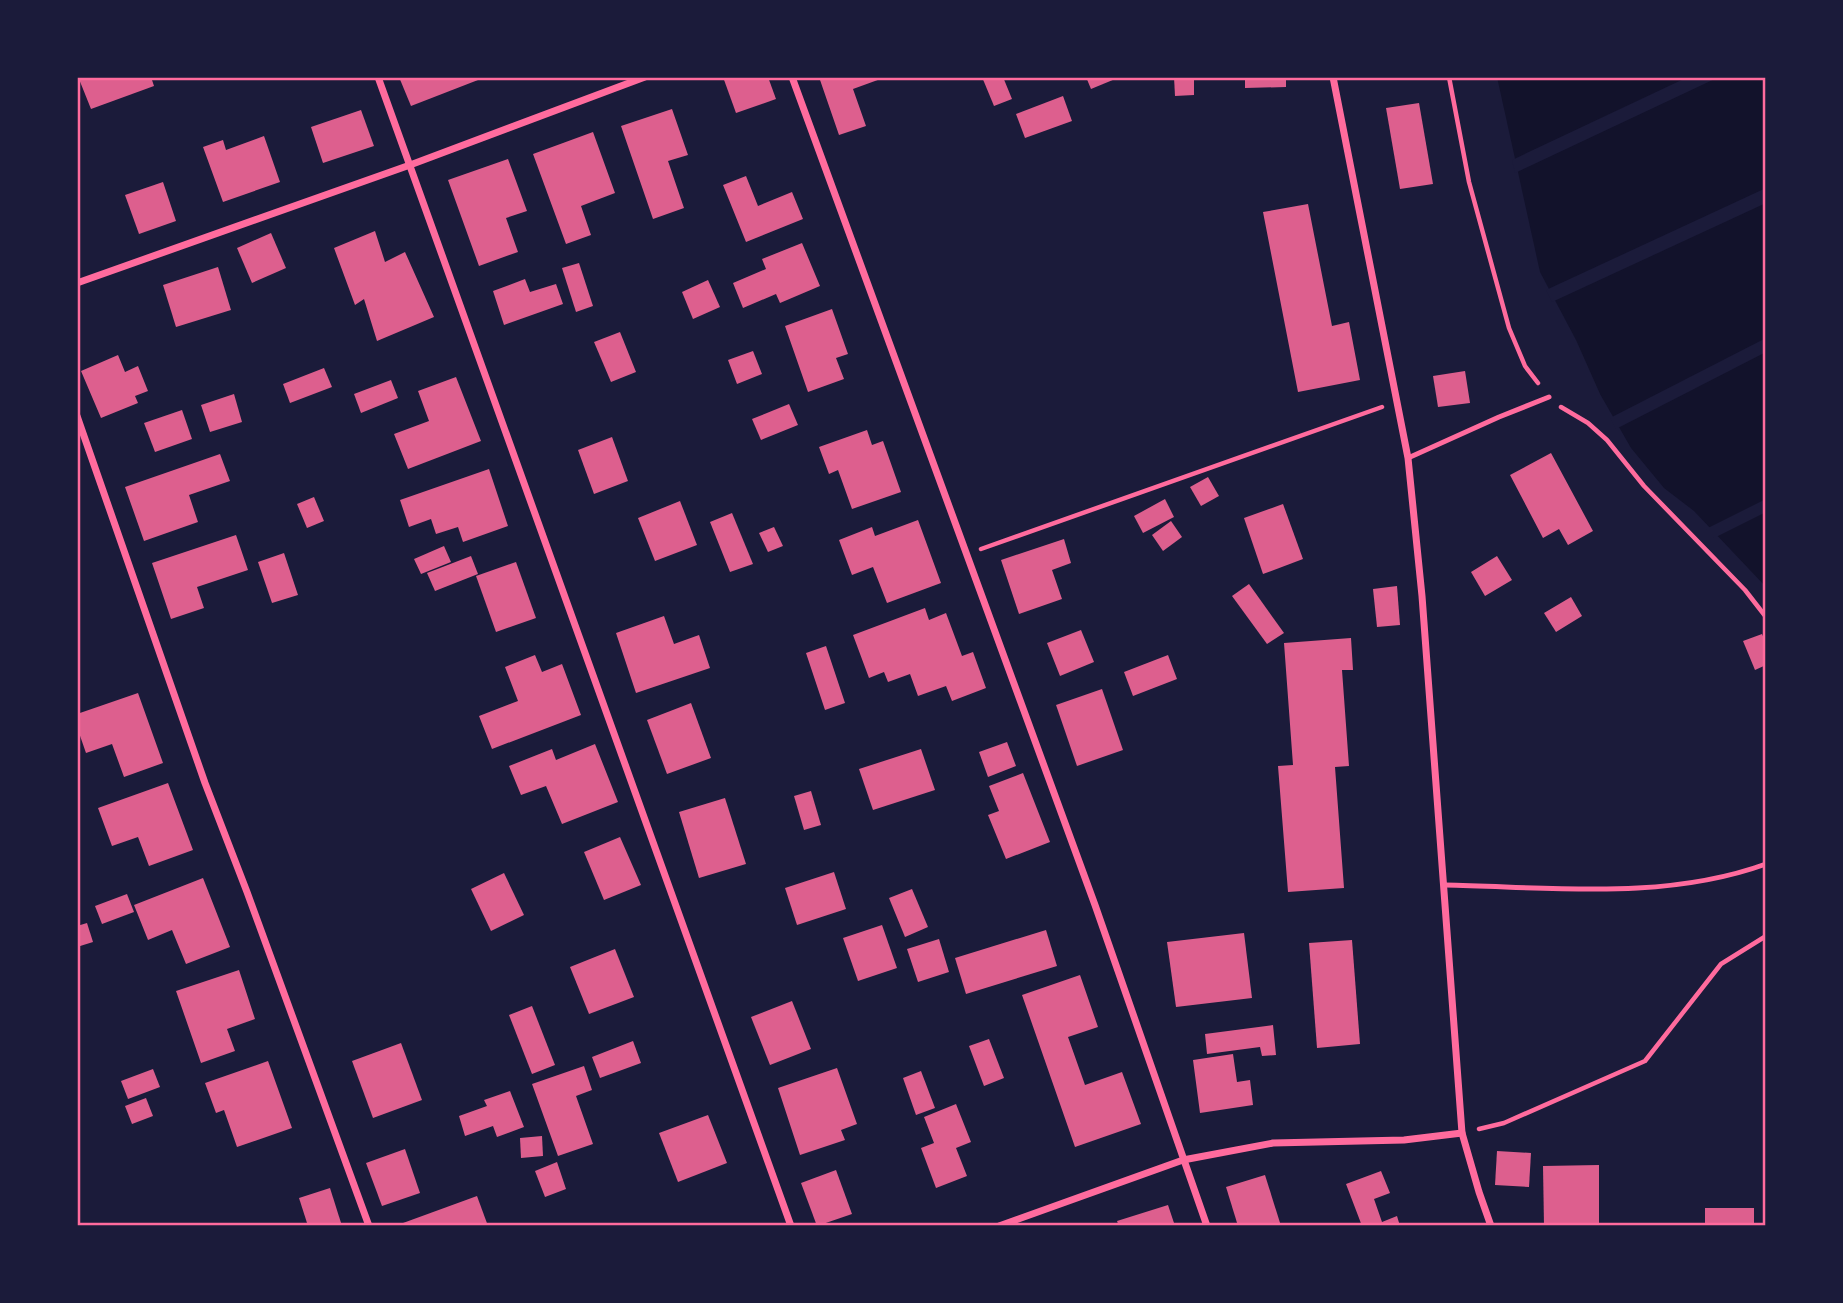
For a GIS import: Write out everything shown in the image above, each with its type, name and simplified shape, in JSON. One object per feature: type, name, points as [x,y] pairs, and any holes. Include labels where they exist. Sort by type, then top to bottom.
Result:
[{"type":"street","points":[[378,77],[791,1226]]},
{"type":"street","points":[[77,283],[410,165],[645,77]]},
{"type":"street","points":[[792,77],[1095,905],[1207,1226]]},
{"type":"street","points":[[1334,77],[1408,458],[1445,885],[1462,1133],[1491,1226]]},
{"type":"street","points":[[77,416],[205,783],[369,1226]]},
{"type":"street","points":[[999,1226],[1183,1160],[1273,1143],[1404,1140],[1462,1133]]},
{"type":"lane","points":[[1408,458],[1499,416],[1549,397]]},
{"type":"lane","points":[[1445,885],[1637,890],[1735,874],[1766,864]]},
{"type":"path","points":[[1449,77],[1469,182],[1509,328],[1525,366],[1549,397],[1567,412],[1588,423],[1607,440],[1644,486],[1745,590],[1766,617]]},
{"type":"path","points":[[967,554],[1398,401]]},
{"type":"path","points":[[1462,1133],[1504,1123],[1645,1060],[1721,964],[1766,936]]},
{"type":"shaded area","points":[[1497,77],[1766,77],[1766,587],[1694,511],[1664,488],[1631,448],[1600,394],[1576,340],[1540,272]]},
{"type":"pier","points":[[1688,77],[1719,77],[1515,173],[1512,160]]},
{"type":"pier","points":[[1766,188],[1766,203],[1552,302],[1546,290]]},
{"type":"pier","points":[[1766,338],[1766,352],[1616,429],[1610,418]]},
{"type":"pier","points":[[1766,499],[1766,512],[1714,538],[1706,529]]},
{"type":"building","points":[[151,77],[154,86],[91,109],[79,79]]},
{"type":"building","points":[[399,77],[477,77],[478,80],[411,106]]},
{"type":"building","points":[[723,77],[768,77],[776,99],[736,113]]},
{"type":"building","points":[[819,77],[886,77],[853,89],[866,126],[839,135]]},
{"type":"building","points":[[982,77],[1003,77],[1012,99],[994,106]]},
{"type":"building","points":[[1086,77],[1120,77],[1091,89]]},
{"type":"building","points":[[1174,77],[1194,77],[1194,95],[1175,96]]},
{"type":"building","points":[[1245,77],[1286,77],[1286,87],[1245,88]]},
{"type":"building","points":[[1063,96],[1072,121],[1025,138],[1016,114]]},
{"type":"building","points":[[1419,103],[1433,184],[1400,189],[1386,108]]},
{"type":"building","points":[[672,109],[688,155],[668,161],[684,208],[653,219],[621,126]]},
{"type":"building","points":[[361,110],[374,146],[323,163],[311,127]]},
{"type":"building","points":[[593,132],[615,193],[581,206],[591,235],[566,244],[533,154]]},
{"type":"building","points":[[264,136],[280,182],[223,202],[203,147],[223,140],[226,150]]},
{"type":"building","points":[[508,159],[527,211],[506,218],[518,252],[479,266],[448,180]]},
{"type":"building","points":[[746,176],[758,206],[792,192],[803,219],[746,242],[723,185]]},
{"type":"building","points":[[163,182],[176,221],[139,234],[125,195]]},
{"type":"building","points":[[1308,204],[1332,326],[1349,322],[1360,380],[1298,392],[1263,212]]},
{"type":"building","points":[[375,231],[385,262],[405,252],[434,317],[377,341],[364,299],[355,305],[334,248]]},
{"type":"building","points":[[271,233],[286,268],[252,283],[237,248]]},
{"type":"building","points":[[802,243],[820,286],[780,303],[776,294],[743,308],[733,283],[766,269],[762,259]]},
{"type":"building","points":[[579,263],[593,306],[576,312],[562,268]]},
{"type":"building","points":[[218,267],[231,310],[176,327],[163,285]]},
{"type":"building","points":[[525,279],[530,292],[556,284],[563,304],[504,325],[493,291]]},
{"type":"building","points":[[708,280],[720,307],[693,319],[682,292]]},
{"type":"building","points":[[832,309],[848,354],[836,358],[844,379],[808,392],[785,326]]},
{"type":"building","points":[[620,332],[636,372],[611,382],[594,342]]},
{"type":"building","points":[[753,351],[762,374],[737,384],[728,360]]},
{"type":"building","points":[[118,355],[125,372],[138,366],[148,391],[135,396],[138,403],[101,418],[81,371]]},
{"type":"building","points":[[324,368],[332,387],[290,403],[283,384]]},
{"type":"building","points":[[1465,371],[1470,403],[1438,407],[1433,376]]},
{"type":"building","points":[[456,377],[481,441],[408,469],[394,434],[429,421],[418,391]]},
{"type":"building","points":[[391,380],[398,398],[361,413],[354,394]]},
{"type":"building","points":[[234,394],[242,422],[210,432],[201,405]]},
{"type":"building","points":[[789,404],[798,425],[761,440],[752,419]]},
{"type":"building","points":[[182,410],[192,439],[155,452],[144,423]]},
{"type":"building","points":[[867,430],[872,445],[883,441],[901,492],[852,509],[838,470],[829,474],[819,447]]},
{"type":"building","points":[[612,437],[628,481],[594,494],[578,450]]},
{"type":"building","points":[[1551,453],[1593,531],[1568,545],[1559,529],[1543,538],[1510,475]]},
{"type":"building","points":[[220,454],[230,481],[189,495],[198,522],[144,541],[125,487]]},
{"type":"building","points":[[489,469],[508,526],[463,542],[458,527],[436,534],[431,519],[409,527],[400,500]]},
{"type":"building","points":[[1208,477],[1219,496],[1201,506],[1190,487]]},
{"type":"building","points":[[314,497],[324,521],[307,528],[297,504]]},
{"type":"building","points":[[1165,499],[1174,517],[1143,533],[1134,516]]},
{"type":"building","points":[[680,501],[697,545],[655,561],[638,518]]},
{"type":"building","points":[[1283,504],[1303,559],[1263,574],[1244,518]]},
{"type":"building","points":[[732,513],[753,564],[730,572],[710,522]]},
{"type":"building","points":[[918,520],[941,583],[887,603],[873,567],[852,575],[839,540],[872,527],[875,536]]},
{"type":"building","points":[[1171,521],[1182,537],[1163,551],[1152,535]]},
{"type":"building","points":[[774,527],[783,546],[768,552],[759,533]]},
{"type":"building","points":[[236,535],[248,570],[197,587],[204,608],[171,619],[152,563]]},
{"type":"building","points":[[1064,539],[1071,563],[1052,570],[1062,599],[1019,614],[1001,560]]},
{"type":"building","points":[[444,546],[451,562],[421,574],[414,559]]},
{"type":"building","points":[[284,553],[298,595],[272,603],[258,562]]},
{"type":"building","points":[[471,556],[478,574],[435,591],[427,573]]},
{"type":"building","points":[[1497,556],[1512,580],[1485,596],[1471,572]]},
{"type":"building","points":[[516,562],[536,618],[496,632],[476,576]]},
{"type":"building","points":[[1249,584],[1284,633],[1267,644],[1232,596]]},
{"type":"building","points":[[1397,586],[1400,625],[1377,627],[1373,589]]},
{"type":"building","points":[[1571,597],[1582,616],[1556,632],[1544,613]]},
{"type":"building","points":[[925,608],[929,620],[946,613],[962,656],[973,652],[986,688],[952,701],[946,686],[918,696],[910,674],[888,682],[884,672],[869,678],[853,635]]},
{"type":"building","points":[[664,616],[674,644],[699,635],[710,668],[636,693],[616,633]]},
{"type":"building","points":[[1081,630],[1094,662],[1060,676],[1047,643]]},
{"type":"building","points":[[1762,634],[1766,643],[1766,665],[1755,670],[1743,641]]},
{"type":"building","points":[[1351,638],[1353,670],[1342,670],[1349,766],[1335,767],[1344,888],[1288,892],[1278,766],[1293,765],[1284,643]]},
{"type":"building","points":[[826,646],[845,703],[825,710],[806,653]]},
{"type":"building","points":[[535,655],[542,672],[562,664],[581,715],[492,749],[479,716],[518,701],[505,667]]},
{"type":"building","points":[[1168,655],[1177,679],[1133,696],[1124,672]]},
{"type":"building","points":[[1102,689],[1123,750],[1077,766],[1056,705]]},
{"type":"building","points":[[138,693],[163,763],[124,777],[112,744],[86,753],[77,727],[77,714]]},
{"type":"building","points":[[691,703],[711,758],[667,774],[647,720]]},
{"type":"building","points":[[1007,742],[1016,766],[988,777],[979,752]]},
{"type":"building","points":[[595,744],[618,802],[562,824],[546,786],[521,795],[509,766],[552,749],[556,760]]},
{"type":"building","points":[[921,749],[935,790],[873,810],[859,769]]},
{"type":"building","points":[[1023,773],[1050,842],[1006,859],[988,815],[999,811],[989,786]]},
{"type":"building","points":[[168,783],[193,850],[149,866],[138,837],[112,846],[98,808]]},
{"type":"building","points":[[811,791],[821,825],[804,830],[794,796]]},
{"type":"building","points":[[725,798],[746,864],[699,878],[679,812]]},
{"type":"building","points":[[620,837],[641,885],[604,900],[584,852]]},
{"type":"building","points":[[834,872],[846,909],[797,925],[785,888]]},
{"type":"building","points":[[504,873],[524,915],[491,931],[471,889]]},
{"type":"building","points":[[203,878],[230,947],[186,964],[172,930],[148,940],[134,905]]},
{"type":"building","points":[[912,889],[928,927],[905,937],[889,898]]},
{"type":"building","points":[[127,894],[134,912],[102,924],[95,906]]},
{"type":"building","points":[[87,923],[93,942],[77,947],[77,926]]},
{"type":"building","points":[[882,925],[897,968],[858,981],[843,938]]},
{"type":"building","points":[[1046,930],[1057,966],[966,994],[955,958]]},
{"type":"building","points":[[1244,933],[1252,998],[1176,1007],[1167,942]]},
{"type":"building","points":[[939,939],[949,972],[918,982],[907,949]]},
{"type":"building","points":[[1352,940],[1360,1044],[1317,1048],[1309,943]]},
{"type":"building","points":[[615,949],[634,997],[589,1014],[570,967]]},
{"type":"building","points":[[239,970],[255,1019],[227,1029],[235,1051],[201,1063],[176,991]]},
{"type":"building","points":[[1080,975],[1098,1027],[1068,1037],[1085,1085],[1122,1072],[1141,1124],[1075,1147],[1022,995]]},
{"type":"building","points":[[792,1001],[811,1049],[770,1065],[751,1017]]},
{"type":"building","points":[[532,1006],[555,1065],[532,1074],[509,1015]]},
{"type":"building","points":[[1273,1025],[1276,1055],[1262,1056],[1260,1047],[1207,1054],[1205,1034]]},
{"type":"building","points":[[989,1039],[1004,1078],[984,1086],[969,1046]]},
{"type":"building","points":[[633,1041],[641,1063],[600,1078],[592,1057]]},
{"type":"building","points":[[401,1043],[422,1100],[373,1118],[352,1061]]},
{"type":"building","points":[[1233,1054],[1237,1082],[1250,1080],[1253,1105],[1200,1113],[1193,1060]]},
{"type":"building","points":[[268,1061],[292,1128],[237,1147],[224,1110],[216,1113],[205,1083]]},
{"type":"building","points":[[584,1066],[592,1090],[576,1096],[593,1144],[558,1156],[532,1084]]},
{"type":"building","points":[[837,1068],[857,1124],[841,1130],[845,1140],[800,1155],[778,1088]]},
{"type":"building","points":[[153,1069],[160,1087],[128,1099],[121,1081]]},
{"type":"building","points":[[921,1071],[935,1108],[916,1115],[903,1078]]},
{"type":"building","points":[[510,1091],[524,1127],[497,1137],[493,1126],[465,1136],[459,1116],[487,1106],[484,1100]]},
{"type":"building","points":[[146,1098],[153,1116],[132,1124],[125,1106]]},
{"type":"building","points":[[956,1104],[971,1142],[956,1148],[967,1176],[936,1188],[921,1148],[934,1143],[924,1117]]},
{"type":"building","points":[[708,1115],[727,1163],[678,1182],[659,1133]]},
{"type":"building","points":[[542,1136],[543,1156],[521,1158],[520,1138]]},
{"type":"building","points":[[405,1149],[420,1193],[382,1206],[366,1163]]},
{"type":"building","points":[[1497,1151],[1531,1153],[1529,1187],[1495,1185]]},
{"type":"building","points":[[557,1162],[566,1189],[545,1197],[535,1171]]},
{"type":"building","points":[[1599,1165],[1599,1226],[1544,1226],[1543,1166]]},
{"type":"building","points":[[836,1170],[852,1214],[817,1226],[801,1183]]},
{"type":"building","points":[[1381,1171],[1390,1193],[1374,1199],[1382,1222],[1397,1216],[1400,1226],[1362,1226],[1346,1184]]},
{"type":"building","points":[[1265,1175],[1281,1226],[1238,1226],[1226,1187]]},
{"type":"building","points":[[330,1188],[342,1226],[308,1226],[299,1198]]},
{"type":"building","points":[[477,1196],[488,1226],[404,1226],[403,1223]]},
{"type":"building","points":[[1168,1205],[1175,1226],[1119,1226],[1117,1221]]},
{"type":"building","points":[[1705,1208],[1754,1208],[1754,1226],[1705,1226]]}]
